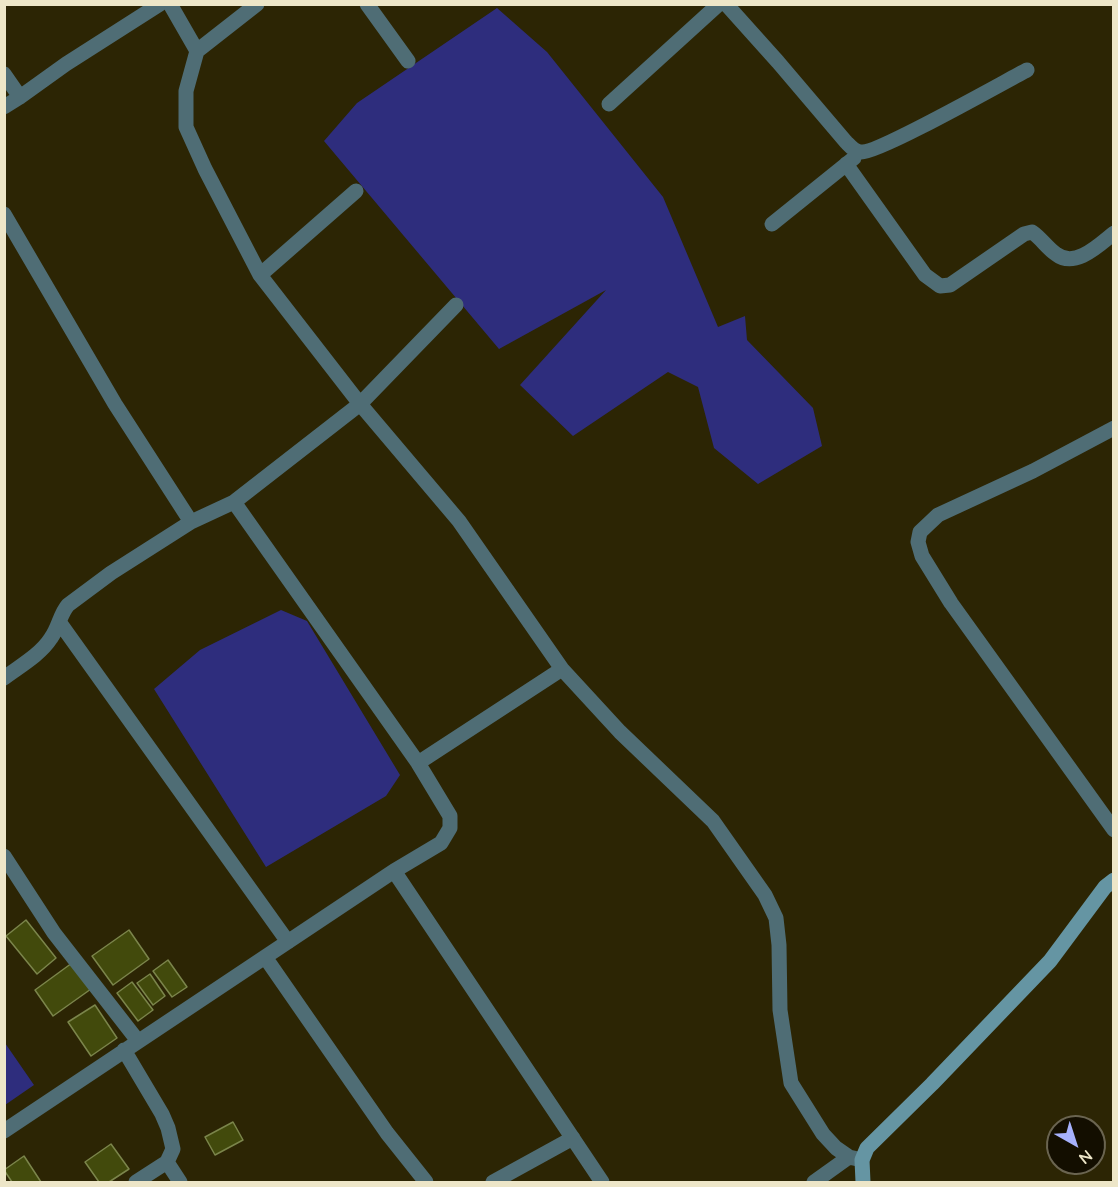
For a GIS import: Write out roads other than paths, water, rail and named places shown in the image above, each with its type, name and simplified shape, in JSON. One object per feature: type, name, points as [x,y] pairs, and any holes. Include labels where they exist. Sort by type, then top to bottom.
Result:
[{"type":"main road","points":[[863,1182],[856,1158],[933,1084],[1050,962],[1105,887],[1113,880]]},
{"type":"street","points":[[4,107],[160,4]]},
{"type":"street","points":[[170,4],[197,51]]},
{"type":"street","points":[[257,4],[197,51],[186,91],[186,127],[260,275],[360,404],[459,521],[562,669],[621,732],[713,821],[765,895],[776,918],[779,945],[780,1010],[791,1083],[823,1134],[836,1148],[856,1158]]},
{"type":"street","points":[[368,4],[408,61]]},
{"type":"street","points":[[609,104],[719,4]]},
{"type":"street","points":[[726,4],[846,142],[853,149],[861,152],[870,151],[912,131],[1027,70]]},
{"type":"street","points":[[4,74],[20,97]]},
{"type":"street","points":[[772,224],[861,152]]},
{"type":"street","points":[[846,164],[925,275],[940,286],[950,285],[1024,234],[1032,232],[1054,253],[1064,259],[1074,259],[1092,250],[1113,233]]},
{"type":"street","points":[[260,275],[356,190]]},
{"type":"street","points":[[4,213],[115,404],[191,522]]},
{"type":"street","points":[[4,678],[43,648],[60,623],[63,610],[93,585],[191,522],[234,502],[360,404],[456,305]]},
{"type":"street","points":[[1113,428],[1033,471],[938,515],[920,532],[918,542],[922,556],[951,603],[1113,830]]},
{"type":"street","points":[[4,1131],[441,843],[450,828],[450,816],[418,763],[234,502]]},
{"type":"street","points":[[60,623],[288,942]]},
{"type":"street","points":[[418,763],[562,669]]},
{"type":"street","points":[[4,856],[54,933],[138,1041]]},
{"type":"street","points":[[394,872],[602,1182]]},
{"type":"street","points":[[265,957],[387,1133],[426,1182]]},
{"type":"street","points":[[124,1050],[162,1114],[173,1149],[167,1162],[136,1182]]},
{"type":"street","points":[[493,1182],[573,1138]]},
{"type":"street","points":[[814,1182],[856,1158]]},
{"type":"street","points":[[167,1162],[180,1182]]}]
